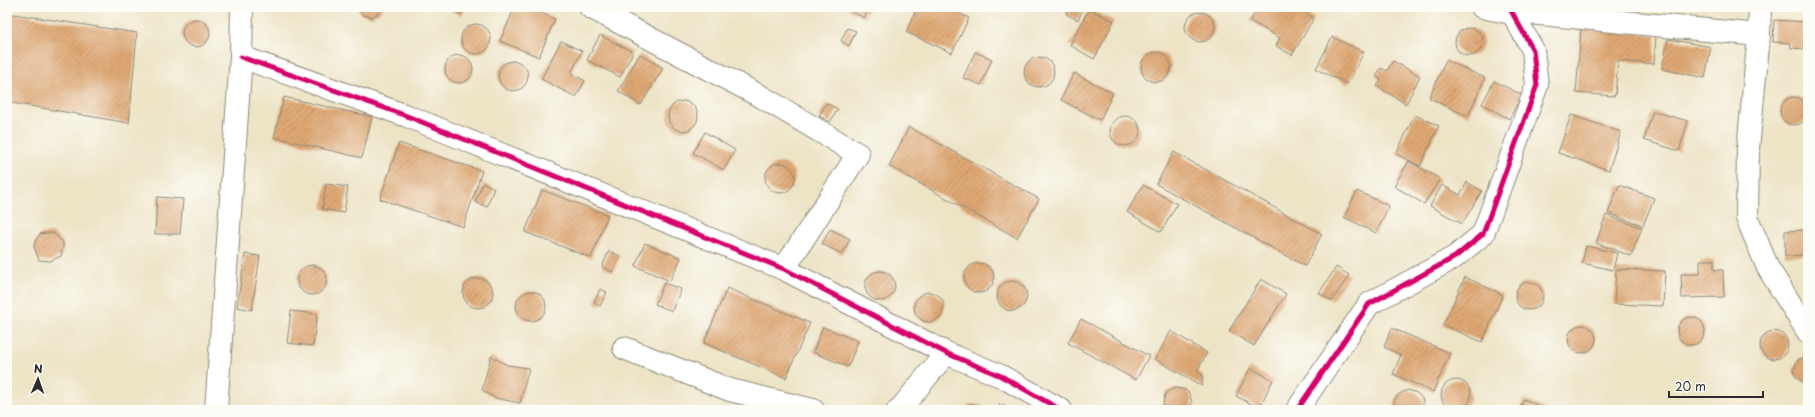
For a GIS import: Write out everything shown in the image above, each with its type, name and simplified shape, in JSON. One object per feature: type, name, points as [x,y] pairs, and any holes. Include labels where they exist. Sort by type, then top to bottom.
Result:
[{"type":"street","points":[[216,410],[241,57],[242,7]]},
{"type":"street","points":[[590,7],[762,97],[858,154],[784,269]]},
{"type":"street","points":[[1482,7],[1759,35]]},
{"type":"street","points":[[1760,7],[1759,35],[1748,149],[1747,218],[1768,268],[1808,332]]},
{"type":"street","points":[[1296,410],[1369,304],[1454,257],[1483,234],[1537,85],[1533,50],[1510,10]]},
{"type":"street","points":[[241,57],[407,116],[784,269],[946,353],[1001,376],[1061,410]]},
{"type":"street","points":[[624,348],[730,390],[813,410]]},
{"type":"street","points":[[898,410],[946,353]]},
{"type":"building","points":[[356,7],[383,7],[380,12],[372,17],[362,15]]},
{"type":"building","points":[[444,7],[464,7],[461,15]]},
{"type":"building","points":[[515,7],[528,7],[555,19],[539,57],[500,41]]},
{"type":"building","points":[[850,7],[870,7],[864,18],[849,10]]},
{"type":"building","points":[[918,7],[946,7],[969,18],[952,53],[906,32]]},
{"type":"building","points":[[1069,7],[1084,7],[1078,20],[1066,14]]},
{"type":"building","points":[[1259,7],[1296,7],[1314,18],[1292,55],[1276,46],[1280,38],[1250,21]]},
{"type":"building","points":[[1089,9],[1114,21],[1094,59],[1070,45]]},
{"type":"building","points":[[1200,12],[1211,16],[1215,27],[1211,38],[1200,42],[1189,38],[1185,27],[1189,16]]},
{"type":"building","points":[[7,13],[137,33],[129,123],[7,102]]},
{"type":"building","points":[[196,19],[202,20],[206,23],[209,27],[209,39],[206,43],[202,46],[196,47],[190,46],[186,43],[183,39],[182,33],[183,27],[186,23],[190,20]]},
{"type":"building","points":[[1774,20],[1808,22],[1807,49],[1791,48],[1790,43],[1773,42]]},
{"type":"building","points":[[476,24],[487,28],[491,39],[487,50],[476,54],[465,50],[461,39],[465,28]]},
{"type":"building","points":[[847,28],[856,31],[849,46],[841,41]]},
{"type":"building","points":[[1469,28],[1475,29],[1479,32],[1482,36],[1482,48],[1479,52],[1475,55],[1469,56],[1463,55],[1459,52],[1456,48],[1455,42],[1456,36],[1459,32],[1463,29]]},
{"type":"building","points":[[1581,29],[1656,35],[1654,64],[1618,61],[1615,96],[1576,93]]},
{"type":"building","points":[[600,35],[633,52],[620,77],[587,60]]},
{"type":"building","points":[[1332,37],[1364,52],[1348,84],[1316,69]]},
{"type":"building","points":[[1668,39],[1711,47],[1705,78],[1662,69]]},
{"type":"building","points":[[561,41],[582,51],[571,73],[585,81],[576,97],[541,79]]},
{"type":"building","points":[[975,52],[992,59],[981,85],[963,78]]},
{"type":"building","points":[[1156,52],[1167,56],[1171,67],[1167,78],[1156,82],[1145,78],[1141,67],[1145,56]]},
{"type":"building","points":[[640,54],[663,68],[641,105],[618,91]]},
{"type":"building","points":[[459,55],[465,56],[469,59],[472,63],[472,75],[469,79],[465,82],[459,83],[453,82],[449,79],[446,75],[445,69],[446,63],[449,59],[453,56]]},
{"type":"building","points":[[1039,57],[1050,61],[1054,72],[1050,83],[1039,87],[1028,83],[1024,72],[1028,61]]},
{"type":"building","points":[[1446,60],[1485,78],[1468,116],[1429,98]]},
{"type":"building","points":[[513,61],[524,65],[528,76],[524,87],[513,91],[502,87],[498,76],[502,65]]},
{"type":"building","points":[[1393,61],[1420,76],[1406,104],[1377,86],[1381,80],[1376,76],[1381,68],[1387,71]]},
{"type":"building","points":[[1074,73],[1113,93],[1100,120],[1061,100]]},
{"type":"building","points":[[1494,81],[1522,95],[1509,119],[1482,104]]},
{"type":"building","points":[[284,97],[372,117],[362,158],[274,137]]},
{"type":"building","points":[[1794,97],[1800,98],[1804,101],[1807,105],[1807,117],[1804,121],[1800,124],[1794,125],[1788,124],[1784,121],[1781,117],[1780,111],[1781,105],[1784,101],[1788,98]]},
{"type":"building","points":[[683,101],[694,105],[698,116],[694,127],[683,131],[672,127],[668,116],[672,105]]},
{"type":"building","points":[[826,103],[838,109],[830,122],[819,116]]},
{"type":"building","points":[[1653,111],[1688,121],[1679,151],[1644,140]]},
{"type":"building","points":[[1415,115],[1439,126],[1420,166],[1396,154]]},
{"type":"building","points":[[1571,115],[1621,132],[1609,170],[1558,153]]},
{"type":"building","points":[[1125,116],[1136,120],[1140,131],[1136,142],[1125,146],[1114,142],[1110,131],[1114,120]]},
{"type":"building","points":[[909,127],[1039,199],[1017,238],[889,166]]},
{"type":"building","points":[[705,132],[735,150],[724,170],[693,153]]},
{"type":"building","points":[[399,143],[482,171],[463,227],[380,199]]},
{"type":"building","points":[[1174,152],[1322,234],[1305,266],[1156,184]]},
{"type":"building","points":[[1409,161],[1440,179],[1424,204],[1394,186]]},
{"type":"building","points":[[780,163],[791,167],[795,178],[791,189],[780,193],[769,189],[765,178],[769,167]]},
{"type":"building","points":[[1467,182],[1482,191],[1462,224],[1430,206],[1442,185],[1460,195]]},
{"type":"building","points":[[483,183],[494,188],[487,207],[475,202]]},
{"type":"building","points":[[326,184],[348,187],[344,213],[322,209]]},
{"type":"building","points":[[1143,185],[1177,204],[1161,232],[1127,212]]},
{"type":"building","points":[[1619,185],[1654,198],[1643,226],[1608,213]]},
{"type":"building","points":[[542,190],[608,215],[591,258],[525,232]]},
{"type":"building","points":[[1357,191],[1389,206],[1376,233],[1344,217]]},
{"type":"building","points":[[157,197],[183,199],[180,234],[155,234]]},
{"type":"building","points":[[1606,215],[1642,228],[1631,256],[1596,243]]},
{"type":"building","points":[[830,229],[850,239],[842,254],[822,244]]},
{"type":"building","points":[[1808,230],[1808,255],[1785,256],[1785,231]]},
{"type":"building","points":[[53,233],[63,242],[61,256],[50,261],[39,260],[34,247],[40,234]]},
{"type":"building","points":[[645,243],[681,258],[670,281],[635,266]]},
{"type":"building","points":[[1586,246],[1617,253],[1613,270],[1582,263]]},
{"type":"building","points":[[609,251],[620,256],[613,272],[602,267]]},
{"type":"building","points":[[245,254],[260,256],[252,310],[237,307]]},
{"type":"building","points":[[1700,260],[1714,260],[1714,270],[1723,270],[1724,297],[1682,298],[1681,274],[1700,274]]},
{"type":"building","points":[[979,263],[990,267],[994,278],[990,289],[979,293],[968,289],[964,278],[968,267]]},
{"type":"building","points":[[312,265],[323,269],[327,280],[323,291],[312,295],[301,291],[297,280],[301,269]]},
{"type":"building","points":[[1336,267],[1349,275],[1332,301],[1319,293]]},
{"type":"building","points":[[1616,269],[1665,271],[1663,306],[1614,304]]},
{"type":"building","points":[[880,271],[891,275],[895,286],[891,297],[880,301],[869,297],[865,286],[869,275]]},
{"type":"building","points":[[1465,277],[1503,295],[1482,342],[1443,325]]},
{"type":"building","points":[[478,278],[489,282],[493,293],[489,304],[478,308],[467,304],[463,293],[467,282]]},
{"type":"building","points":[[1261,279],[1286,294],[1254,346],[1229,331]]},
{"type":"building","points":[[1012,281],[1023,285],[1027,296],[1023,307],[1012,311],[1001,307],[997,296],[1001,285]]},
{"type":"building","points":[[1529,282],[1535,283],[1539,286],[1542,290],[1542,302],[1539,306],[1535,309],[1529,310],[1523,309],[1519,306],[1516,302],[1515,296],[1516,290],[1519,286],[1523,283]]},
{"type":"building","points":[[664,283],[681,289],[672,311],[655,304]]},
{"type":"building","points":[[727,288],[810,323],[786,378],[704,343]]},
{"type":"building","points":[[600,289],[607,292],[600,306],[594,303]]},
{"type":"building","points":[[531,291],[542,295],[546,306],[542,317],[531,321],[520,317],[516,306],[520,295]]},
{"type":"building","points":[[929,292],[940,296],[944,307],[940,318],[929,322],[918,318],[914,307],[918,296]]},
{"type":"building","points":[[291,311],[317,314],[313,346],[287,343]]},
{"type":"building","points":[[1691,317],[1697,318],[1701,321],[1704,325],[1704,337],[1701,341],[1697,344],[1691,345],[1685,344],[1681,341],[1678,337],[1677,331],[1678,325],[1681,321],[1685,318]]},
{"type":"building","points":[[1081,319],[1149,356],[1136,380],[1068,343]]},
{"type":"building","points":[[1582,325],[1588,326],[1592,329],[1595,333],[1595,345],[1592,349],[1588,352],[1582,353],[1576,352],[1572,349],[1569,345],[1568,339],[1569,333],[1572,329],[1576,326]]},
{"type":"building","points":[[823,327],[858,341],[848,367],[813,352]]},
{"type":"building","points":[[1392,328],[1450,353],[1433,392],[1393,374],[1401,355],[1384,347]]},
{"type":"building","points":[[1171,331],[1207,353],[1197,371],[1203,375],[1202,386],[1155,359]]},
{"type":"building","points":[[1774,331],[1780,332],[1784,335],[1787,339],[1787,351],[1784,355],[1780,358],[1774,359],[1768,358],[1764,355],[1761,351],[1760,345],[1761,339],[1764,335],[1768,332]]},
{"type":"building","points":[[491,356],[507,365],[529,368],[520,403],[495,398],[482,390]]},
{"type":"building","points":[[1807,358],[1808,381],[1803,382],[1796,377],[1793,370],[1799,359]]},
{"type":"building","points":[[1250,368],[1273,380],[1259,408],[1236,396]]},
{"type":"building","points":[[1456,380],[1466,385],[1471,395],[1466,405],[1456,410],[1446,405],[1441,395],[1446,385]]},
{"type":"building","points":[[1176,388],[1186,390],[1189,393],[1192,402],[1190,410],[1165,409],[1163,404],[1165,395],[1168,391]]},
{"type":"building","points":[[1408,390],[1417,393],[1423,400],[1423,410],[1395,410],[1394,402],[1396,398],[1399,394]]},
{"type":"building","points":[[1524,399],[1548,410],[1519,410]]},
{"type":"building","points":[[970,404],[980,405],[986,410],[962,410]]},
{"type":"building","points":[[1000,404],[1012,410],[997,410]]},
{"type":"cycle path","points":[[1297,410],[1369,304],[1455,257],[1483,234],[1537,85],[1533,50],[1509,7]]},
{"type":"cycle path","points":[[241,57],[407,116],[784,269],[946,353],[1001,376],[1061,410]]}]
